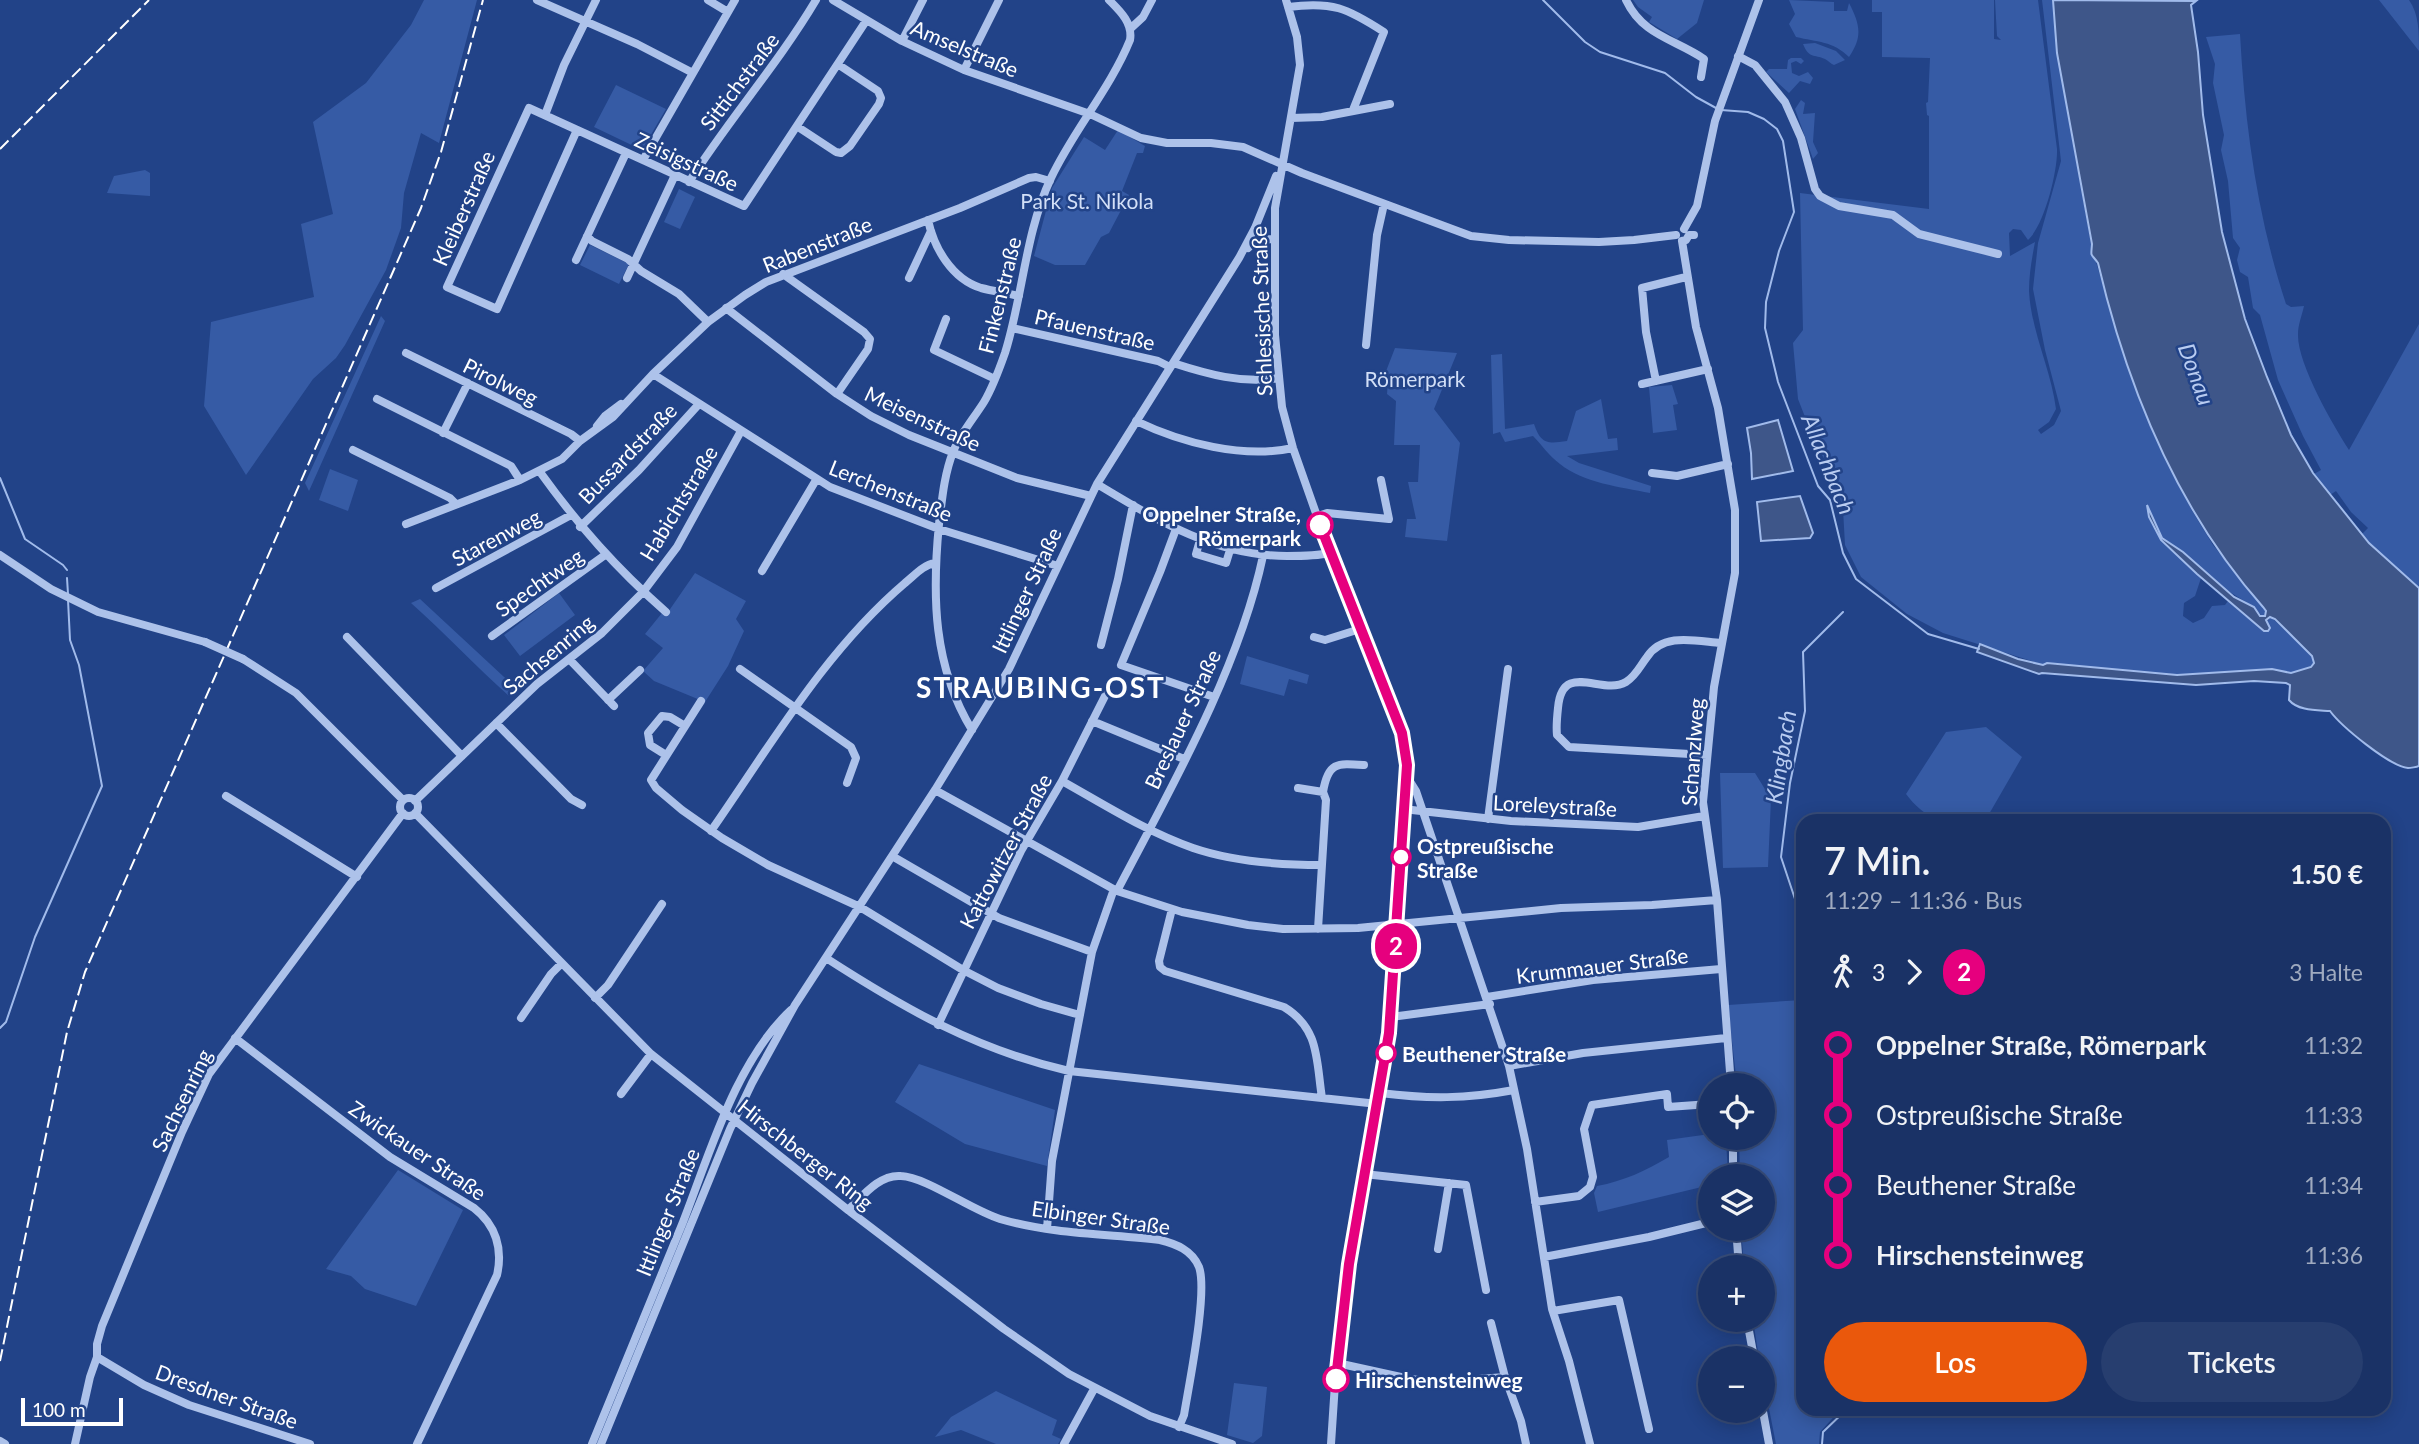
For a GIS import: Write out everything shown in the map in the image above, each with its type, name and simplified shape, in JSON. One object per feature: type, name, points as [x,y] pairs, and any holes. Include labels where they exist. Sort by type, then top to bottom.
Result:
[{"type":"street","points":[[537,0],[585,20],[693,73]]},
{"type":"street","points":[[545,115],[564,65],[596,0]]},
{"type":"street","points":[[708,0],[728,12]]},
{"type":"street","points":[[642,160],[735,0]]},
{"type":"street","name":"Sittichstraße","points":[[689,182],[719,136],[798,31],[816,0]]},
{"type":"street","name":"Amselstraße","points":[[833,0],[902,41],[964,70],[1090,114],[1150,141],[1234,146],[1255,151],[1281,164],[1445,228],[1486,238],[1599,242],[1685,233]]},
{"type":"street","points":[[902,41],[923,0]]},
{"type":"street","points":[[964,70],[999,0]]},
{"type":"street","points":[[1109,0],[1130,29]]},
{"type":"street","name":"Finkenstraße","points":[[972,730],[954,696],[944,668],[936,622],[935,563],[942,492],[953,453],[995,379],[1012,328],[1036,220],[1050,181],[1128,44],[1130,29],[1143,16],[1152,0]]},
{"type":"street","points":[[1626,0],[1633,14],[1648,28],[1704,58],[1701,77]]},
{"type":"street","points":[[1685,233],[1700,195],[1716,121],[1759,0]]},
{"type":"street","name":"Ittlinger Straße","points":[[1278,183],[1298,82],[1300,58],[1287,4],[1337,7],[1359,16],[1384,32],[1353,110]]},
{"type":"street","name":"Zeisigstraße","points":[[529,108],[744,206],[866,21]]},
{"type":"street","points":[[1738,56],[1755,65],[1785,102],[1801,138],[1815,189],[1820,196],[1839,206],[1893,215],[1919,234],[1998,254]]},
{"type":"street","points":[[798,127],[841,153],[850,146],[879,104],[881,98],[878,91],[839,65]]},
{"type":"street","points":[[1291,117],[1322,117],[1390,104]]},
{"type":"street","name":"Kleiberstraße","points":[[529,108],[447,287],[497,309],[578,130]]},
{"type":"street","points":[[576,260],[626,153]]},
{"type":"street","name":"Ittlinger Straße","points":[[601,1444],[752,1083],[796,1005],[935,790],[1019,650],[1097,484],[1239,258],[1255,228],[1281,164]]},
{"type":"street","points":[[627,278],[675,175]]},
{"type":"street","name":"Rabenstraße","points":[[406,524],[540,472],[568,454],[580,441],[613,417],[653,374],[708,322],[745,295],[783,274],[928,220],[1029,178],[1050,181]]},
{"type":"street","name":"Schlesische Straße","points":[[1278,183],[1275,335],[1282,407],[1293,449],[1330,553],[1402,733],[1406,756],[1391,1017],[1344,1301],[1331,1444]]},
{"type":"street","points":[[1366,345],[1377,236],[1384,204]]},
{"type":"street","points":[[928,220],[930,231],[943,258],[960,276],[979,287],[1019,296]]},
{"type":"street","points":[[909,278],[930,231]]},
{"type":"street","name":"Schanzlweg","points":[[1685,233],[1686,277],[1696,327],[1718,408],[1735,510],[1736,550],[1732,591],[1721,643],[1703,788],[1704,816],[1717,900],[1730,1073]]},
{"type":"street","points":[[587,236],[679,293],[708,322]]},
{"type":"street","name":"Ittlinger Straße","points":[[1239,258],[1252,244],[1275,239]]},
{"type":"street","points":[[783,274],[864,332],[870,340],[868,349],[837,394]]},
{"type":"street","points":[[1656,381],[1646,332],[1643,288],[1686,277]]},
{"type":"street","name":"Meisenstraße","points":[[726,308],[837,394],[871,416],[1017,478],[1091,496]]},
{"type":"street","name":"Finkenstraße","points":[[946,319],[934,350],[995,379]]},
{"type":"street","name":"Pfauenstraße","points":[[1012,328],[1220,377],[1256,380],[1278,378]]},
{"type":"street","name":"Pirolweg","points":[[406,353],[571,433],[580,441]]},
{"type":"street","points":[[1642,384],[1708,369]]},
{"type":"street","name":"Lerchenstraße","points":[[653,374],[816,480],[939,529],[1058,566]]},
{"type":"street","points":[[443,433],[468,383]]},
{"type":"street","points":[[377,399],[511,466],[520,480]]},
{"type":"street","name":"Bussardstraße","points":[[580,527],[639,470],[699,404]]},
{"type":"street","points":[[1136,421],[1172,438],[1251,453],[1293,449]]},
{"type":"street","name":"Habichtstraße","points":[[643,592],[677,547],[741,431]]},
{"type":"street","points":[[353,450],[440,493],[456,504]]},
{"type":"street","points":[[1652,473],[1677,476],[1728,464]]},
{"type":"street","points":[[540,472],[580,527],[605,555],[666,612]]},
{"type":"street","points":[[762,570],[816,480]]},
{"type":"street","points":[[1318,516],[1327,513],[1389,519],[1381,480]]},
{"type":"street","points":[[1097,484],[1176,529],[1230,550],[1263,556],[1330,553]]},
{"type":"street","points":[[1101,645],[1133,505]]},
{"type":"street","name":"Starenweg","points":[[436,588],[571,515]]},
{"type":"street","points":[[1176,529],[1121,665],[1213,697]]},
{"type":"street","points":[[1200,540],[1196,554],[1226,563],[1230,550]]},
{"type":"street","points":[[0,555],[72,600],[128,621],[205,642],[243,659],[296,694],[403,800]]},
{"type":"street","name":"Spechtweg","points":[[492,636],[605,555]]},
{"type":"street","name":"Breslauer Straße","points":[[1047,1229],[1052,1161],[1092,952],[1115,890],[1149,829],[1213,697],[1249,610],[1263,556]]},
{"type":"street","points":[[711,831],[820,673],[850,636],[893,593],[926,565],[935,563]]},
{"type":"street","name":"Sachsenring","points":[[415,800],[537,684],[602,633],[643,592]]},
{"type":"street","points":[[1314,637],[1325,640],[1360,629]]},
{"type":"street","points":[[347,637],[462,756]]},
{"type":"street","points":[[1707,755],[1569,747],[1557,735],[1559,700],[1567,687],[1577,681],[1610,685],[1625,683],[1654,647],[1662,643],[1679,640],[1721,643]]},
{"type":"street","points":[[570,660],[611,703],[640,670]]},
{"type":"street","points":[[740,669],[855,752],[856,758],[847,783]]},
{"type":"street","points":[[1488,819],[1508,669]]},
{"type":"street","name":"Kattowitzer Straße","points":[[938,1025],[1028,840],[1062,781],[1106,694]]},
{"type":"street","points":[[701,701],[653,775],[653,785],[672,803],[711,831],[787,876],[860,907],[964,970],[1018,996],[1080,1015]]},
{"type":"street","points":[[666,755],[650,745],[648,733],[662,716],[670,717],[685,726]]},
{"type":"street","points":[[1092,721],[1184,759]]},
{"type":"street","points":[[496,723],[571,799],[582,805]]},
{"type":"street","points":[[1318,929],[1327,806],[1323,792],[1325,778],[1329,770],[1336,765],[1364,765]]},
{"type":"street","points":[[1406,775],[1416,791],[1509,1066],[1527,1149],[1553,1311],[1590,1444]]},
{"type":"street","points":[[1062,781],[1149,829],[1195,848],[1226,856],[1280,864],[1322,865]]},
{"type":"street","points":[[1298,788],[1323,792]]},
{"type":"street","points":[[935,790],[1115,890],[1172,909],[1248,925],[1283,929],[1369,927],[1561,908],[1717,900]]},
{"type":"street","points":[[226,796],[357,877]]},
{"type":"street","points":[[403,800],[415,800],[418,806],[415,813],[409,816],[402,813],[400,804],[403,800]]},
{"type":"street","name":"Loreleystraße","points":[[1403,809],[1488,819],[1638,827],[1704,816]]},
{"type":"street","name":"Sachsenring","points":[[75,1444],[102,1326],[182,1132],[209,1074],[402,813]]},
{"type":"street","name":"Hirschberger Ring","points":[[415,813],[651,1054],[848,1210],[1004,1329],[1094,1389],[1179,1427],[1232,1444]]},
{"type":"street","points":[[892,856],[991,913],[1092,952]]},
{"type":"street","points":[[595,998],[608,985],[662,904]]},
{"type":"street","points":[[1172,909],[1159,961],[1160,967],[1284,1007],[1296,1015],[1312,1037],[1322,1098]]},
{"type":"street","points":[[826,958],[938,1025],[1008,1055],[1069,1072],[1378,1104]]},
{"type":"street","points":[[521,1018],[551,974],[562,964]]},
{"type":"street","name":"Krummauer Straße","points":[[1391,1017],[1593,980],[1721,969]]},
{"type":"street","name":"Ittlinger Straße","points":[[592,1444],[726,1113],[762,1045],[796,1005]]},
{"type":"street","name":"Zwickauer Straße","points":[[235,1038],[390,1157],[474,1209],[484,1217],[493,1231],[500,1255],[493,1286],[417,1444]]},
{"type":"street","points":[[1509,1066],[1583,1054],[1726,1038]]},
{"type":"street","points":[[621,1094],[651,1054]]},
{"type":"street","points":[[1380,1093],[1409,1098],[1449,1098],[1478,1097],[1514,1090]]},
{"type":"street","points":[[1535,1202],[1578,1196],[1590,1187],[1592,1177],[1584,1129],[1592,1105],[1667,1094],[1668,1107],[1698,1105]]},
{"type":"street","points":[[1364,1174],[1466,1185],[1486,1290]]},
{"type":"street","name":"Elbinger Straße","points":[[848,1210],[879,1182],[902,1175],[986,1214],[1047,1229],[1160,1240],[1179,1246],[1195,1259],[1202,1292],[1184,1415],[1179,1427]]},
{"type":"street","points":[[1438,1249],[1449,1183]]},
{"type":"street","points":[[1544,1258],[1698,1225]]},
{"type":"street","points":[[1553,1311],[1619,1300],[1649,1429]]},
{"type":"street","points":[[1491,1323],[1526,1444]]},
{"type":"street","name":"Dresdner Straße","points":[[97,1357],[144,1385],[190,1405],[310,1444]]},
{"type":"street","points":[[1337,1363],[1410,1379],[1439,1382],[1505,1377]]},
{"type":"street","points":[[1064,1444],[1094,1389]]},
{"type":"street","points":[[1765,1423],[1769,1444]]},
{"type":"street","points":[[0,1441],[5,1444]]},
{"type":"green space","points":[[424,0],[477,0],[439,143],[421,133],[404,193],[401,228],[386,270],[345,345],[336,358],[313,379],[246,475],[204,406],[211,322],[314,297],[301,224],[333,214],[313,122],[366,83],[411,25]]},
{"type":"green space","points":[[1633,0],[1704,0],[1697,23],[1677,39],[1649,22],[1652,17]]},
{"type":"green space","points":[[1789,0],[1834,2],[1834,11],[1847,11],[1849,3],[1856,17],[1858,37],[1849,57],[1831,45],[1796,37],[1789,24],[1795,14]]},
{"type":"green space","points":[[1872,0],[1994,0],[1994,39],[2001,40],[1997,36],[1995,0],[2038,0],[2057,159],[2049,197],[2034,233],[2028,240],[2021,230],[2013,229],[2009,233],[2010,256],[2035,242],[2029,291],[2056,409],[2049,422],[2038,430],[2041,434],[2054,425],[2061,411],[2033,289],[2038,243],[2061,161],[2042,0],[2053,0],[2057,53],[2092,249],[2123,350],[2156,436],[2191,509],[2213,545],[2266,611],[2263,617],[2254,607],[2220,586],[2183,552],[2162,538],[2147,506],[2161,540],[2201,578],[2195,596],[2184,603],[2183,616],[2193,623],[2204,618],[2212,606],[2225,605],[2228,601],[2246,617],[2266,623],[2271,617],[2312,656],[2314,663],[2311,667],[2291,673],[2272,669],[2177,675],[2047,663],[2044,665],[1943,633],[1907,614],[1861,577],[1845,545],[1843,509],[1834,475],[1816,445],[1798,399],[1793,343],[1803,330],[1800,193],[1929,209],[1929,116],[1926,103],[1930,58],[1882,57],[1882,12],[1872,12]]},
{"type":"green space","points":[[2379,0],[2409,0],[2417,17],[2419,51]]},
{"type":"green space","points":[[2240,34],[2245,103],[2267,238],[2286,304],[2291,307],[2304,306],[2298,334],[2309,377],[2349,450],[2419,324],[2419,588],[2361,535],[2368,528],[2351,512],[2336,491],[2330,495],[2314,474],[2321,470],[2278,380],[2260,315],[2253,308],[2248,277],[2240,272],[2237,260],[2240,248],[2233,238],[2228,181],[2221,150],[2224,135],[2213,83],[2215,64],[2206,37]]},
{"type":"green space","points":[[1815,43],[1836,51],[1845,60],[1834,65],[1810,54],[1803,44]]},
{"type":"green space","points":[[1801,58],[1804,61],[1801,64],[1796,61],[1791,63],[1792,73],[1799,76],[1808,72],[1813,78],[1810,84],[1800,81],[1789,93],[1766,72],[1769,69],[1787,69],[1788,60]]},
{"type":"green space","points":[[616,85],[666,109],[642,150],[594,127]]},
{"type":"green space","points":[[1801,100],[1805,103],[1803,114],[1815,113],[1813,142],[1818,153],[1813,159],[1795,109]]},
{"type":"green space","name":"Park St. Nikola","points":[[1118,130],[1145,146],[1143,153],[1137,153],[1122,191],[1129,195],[1109,233],[1101,237],[1085,265],[1055,265],[1034,256],[1052,188],[1084,137],[1105,150]]},
{"type":"green space","points":[[145,170],[150,173],[150,196],[107,193],[114,176]]},
{"type":"green space","points":[[679,189],[695,197],[680,229],[664,222]]},
{"type":"green space","points":[[590,245],[629,264],[619,284],[580,265]]},
{"type":"green space","points":[[381,316],[385,321],[309,491],[305,483]]},
{"type":"green space","name":"Römerpark","points":[[1395,348],[1457,353],[1434,409],[1460,443],[1447,541],[1405,537],[1407,519],[1416,519],[1408,482],[1418,482],[1420,445],[1394,445],[1396,401],[1387,394],[1388,381],[1383,379]]},
{"type":"green space","points":[[1502,354],[1505,429],[1534,424],[1542,439],[1567,441],[1576,411],[1601,399],[1608,439],[1617,438],[1618,450],[1567,456],[1579,463],[1651,486],[1650,493],[1580,476],[1556,461],[1533,436],[1505,442],[1500,432],[1493,434],[1491,355]]},
{"type":"green space","points":[[1672,385],[1678,404],[1673,405],[1677,430],[1653,433],[1649,387]]},
{"type":"green space","points":[[330,469],[358,480],[348,511],[319,500]]},
{"type":"green space","points":[[695,573],[746,601],[736,619],[744,631],[728,666],[705,702],[654,681],[643,671],[663,648],[645,634],[662,613],[666,615]]},
{"type":"green space","points":[[559,593],[575,615],[520,656],[504,635]]},
{"type":"green space","points":[[420,599],[518,690],[509,696],[496,685],[411,603]]},
{"type":"green space","points":[[1247,656],[1309,675],[1307,684],[1289,679],[1284,696],[1240,684]]},
{"type":"green space","points":[[1986,727],[2022,757],[1989,814],[1927,814],[1906,794],[1946,732]]},
{"type":"green space","points":[[1720,773],[1755,773],[1771,799],[1768,867],[1723,868]]},
{"type":"green space","points":[[1796,1000],[1796,1416],[1835,1416],[1820,1432],[1819,1444],[1776,1444],[1772,1423],[1775,1423],[1775,1346],[1757,1346],[1755,1332],[1775,1332],[1775,1255],[1743,1255],[1742,1241],[1775,1241],[1775,1164],[1740,1164],[1739,1150],[1775,1150],[1775,1073],[1736,1073],[1728,1005]]},
{"type":"green space","points":[[919,1064],[1055,1110],[1047,1166],[965,1144],[895,1102]]},
{"type":"green space","points":[[1698,1136],[1698,1150],[1727,1150],[1727,1164],[1698,1164],[1698,1188],[1598,1212],[1594,1193],[1597,1186],[1634,1175],[1669,1157],[1667,1140]]},
{"type":"green space","points":[[398,1170],[463,1210],[416,1306],[365,1289],[351,1276],[326,1269]]},
{"type":"green space","points":[[1234,1383],[1267,1387],[1262,1436],[1253,1443],[1227,1435]]},
{"type":"green space","points":[[996,1391],[1057,1420],[1052,1435],[1061,1439],[1058,1444],[996,1444],[961,1430],[935,1437],[951,1417]]},
{"type":"water","name":"Donau","points":[[2053,0],[2196,1],[2191,5],[2203,115],[2222,232],[2245,319],[2267,377],[2291,435],[2313,473],[2369,543],[2419,588],[2419,766],[2408,768],[2389,760],[2355,735],[2330,711],[2308,709],[2293,704],[2289,700],[2290,685],[2286,683],[2254,681],[2196,685],[2039,674],[1977,652],[1980,644],[2018,659],[2043,665],[2047,663],[2177,675],[2272,669],[2291,673],[2311,667],[2314,663],[2312,656],[2275,619],[2270,617],[2266,620],[2270,628],[2264,631],[2197,574],[2161,540],[2149,517],[2147,505],[2162,538],[2183,552],[2234,597],[2254,607],[2260,616],[2265,616],[2266,611],[2205,530],[2181,489],[2160,446],[2124,356],[2098,263],[2091,253],[2092,244],[2057,53]]},
{"type":"water","points":[[1778,420],[1793,471],[1752,479],[1747,428]]},
{"type":"water","points":[[1800,496],[1813,533],[1810,538],[1761,541],[1757,502]]},
{"type":"waterway","name":"Allachbach","points":[[1543,0],[1585,42],[1600,52],[1665,73],[1696,97],[1716,108]]},
{"type":"waterway","name":"Allachbach","points":[[1721,110],[1748,112],[1764,119],[1777,129],[1783,141],[1794,212],[1779,251],[1766,302],[1765,328],[1778,382],[1818,486],[1830,500],[1843,553],[1856,579],[1928,634],[1979,649]]},
{"type":"waterway","points":[[0,478],[25,539],[67,570]]},
{"type":"waterway","points":[[67,578],[68,594]]},
{"type":"waterway","points":[[0,1028],[6,1022],[35,937],[102,786],[79,665],[70,640],[68,600]]},
{"type":"waterway","name":"Klingbach","points":[[1796,902],[1781,857],[1790,783],[1805,711],[1803,652],[1843,612]]},
{"type":"waterway","name":"Klingbach","points":[[1822,1444],[1823,1432],[1840,1416]]},
{"type":"railway","points":[[0,149],[149,0]]},
{"type":"railway","points":[[0,1361],[67,1032],[85,972],[421,208],[441,152],[483,0]]},
{"type":"bus line","name":"2","points":[[1320,525],[1402,733],[1407,765],[1389,1033],[1349,1264],[1336,1379]]},
{"type":"place","name":"Oppelner Straße, Römerpark","points":[[1320,525]]},
{"type":"place","name":"Ostpreußische Straße","points":[[1401,857]]},
{"type":"place","name":"Beuthener Straße","points":[[1386,1053]]},
{"type":"place","name":"Hirschensteinweg","points":[[1336,1379]]},
{"type":"district","name":"STRAUBING-OST","points":[[1041,687]]}]
